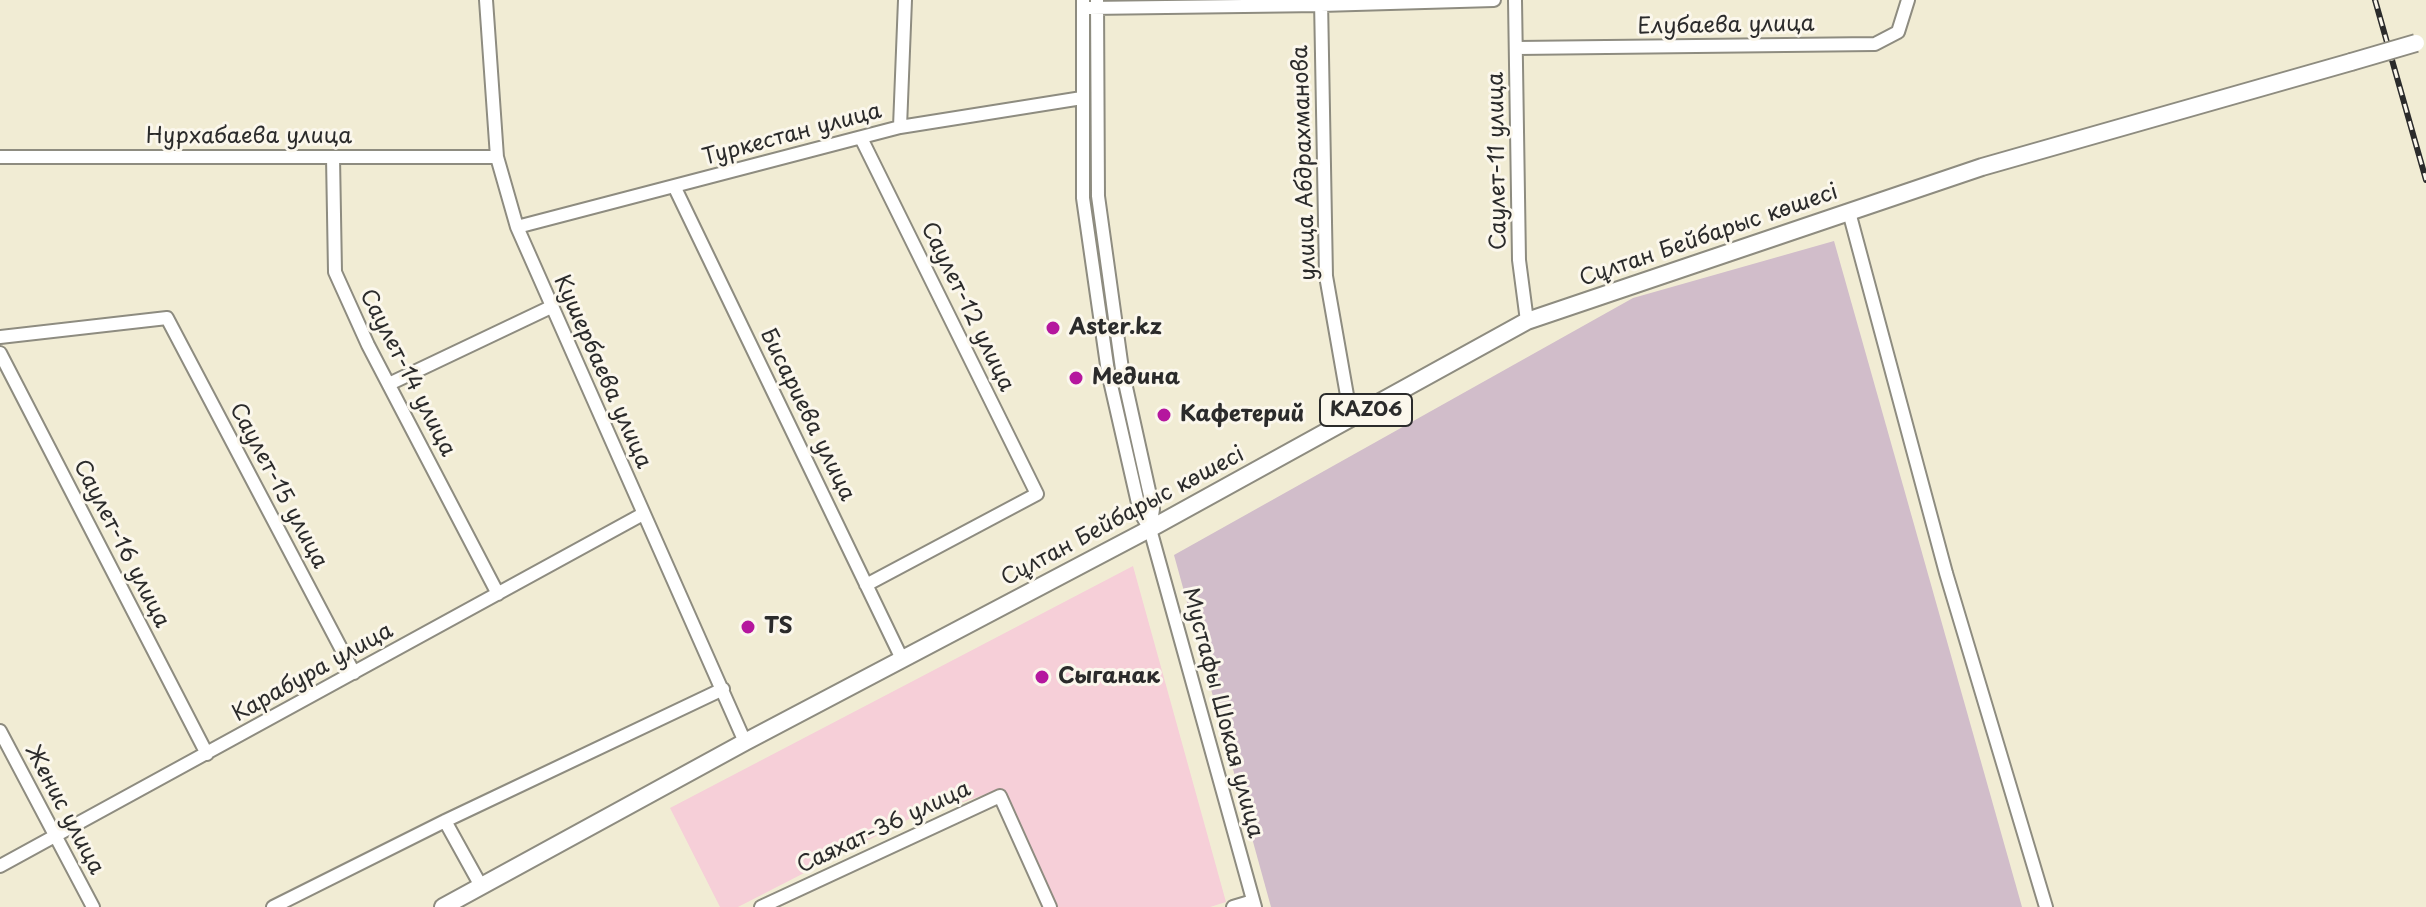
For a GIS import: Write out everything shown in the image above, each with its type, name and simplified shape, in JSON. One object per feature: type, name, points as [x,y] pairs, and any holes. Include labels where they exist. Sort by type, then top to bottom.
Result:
[{"type":"main road","name":"Сұлтан Бейбарыс көшесі","points":[[443,907],[745,742],[1150,529],[1527,321],[1982,167],[2421,41]]},
{"type":"street","name":"Кушербаева улица","points":[[486,0],[497,157],[517,227],[745,742]]},
{"type":"street","points":[[900,127],[905,0]]},
{"type":"street","points":[[1150,529],[1140,512],[1108,372],[1083,198],[1083,4],[1494,0]]},
{"type":"street","name":"Саулет-11 улица","points":[[1515,0],[1519,260],[1527,321]]},
{"type":"street","name":"Елубаева улица","points":[[1517,48],[1875,44],[1898,32],[1908,0]]},
{"type":"street","name":"улица Абдрахманова","points":[[1321,3],[1326,276],[1351,418]]},
{"type":"street","points":[[1097,4],[1098,196],[1122,369],[1153,509],[1150,529]]},
{"type":"street","name":"Туркестан улица","points":[[517,227],[900,127],[1082,98]]},
{"type":"street","name":"Саулет-12 улица","points":[[861,138],[1037,494],[866,585]]},
{"type":"street","name":"Нурхабаева улица","points":[[0,157],[497,157]]},
{"type":"street","name":"Саулет-14 улица","points":[[333,157],[335,272],[389,384],[498,594]]},
{"type":"street","name":"Бисариева улица","points":[[675,188],[902,659]]},
{"type":"street","points":[[1849,212],[1946,573],[2046,907]]},
{"type":"street","points":[[389,384],[551,307]]},
{"type":"street","name":"Саулет-15 улица","points":[[0,337],[167,318],[354,673]]},
{"type":"street","name":"Саулет-16 улица","points":[[0,353],[207,754]]},
{"type":"street","name":"Карабура улица","points":[[0,866],[643,514]]},
{"type":"street","name":"Мустафы Шокая улица","points":[[1150,529],[1254,904]]},
{"type":"street","points":[[273,907],[445,821],[723,689]]},
{"type":"street","name":"Женис улица","points":[[0,731],[93,907]]},
{"type":"street","name":"Саяхат-36 улица","points":[[761,907],[1000,796],[1050,907]]},
{"type":"street","points":[[445,821],[481,886]]},
{"type":"street","points":[[1233,907],[1254,904]]},
{"type":"shaded area","points":[[1834,241],[2022,907],[1271,907],[1174,555],[1633,298]]},
{"type":"shaded area","name":"Сыганак","points":[[1133,566],[1226,902],[1210,907],[1055,907],[1001,789],[963,802],[948,799],[738,907],[720,907],[670,808]]},
{"type":"railway","points":[[2375,0],[2426,180]]},
{"type":"place","name":"Aster.kz","points":[[1053,328]]},
{"type":"place","name":"Медина","points":[[1076,378]]},
{"type":"place","name":"Кафетерий","points":[[1164,415]]},
{"type":"place","name":"TS","points":[[748,627]]},
{"type":"place","name":"Сыганак","points":[[1042,677]]}]
